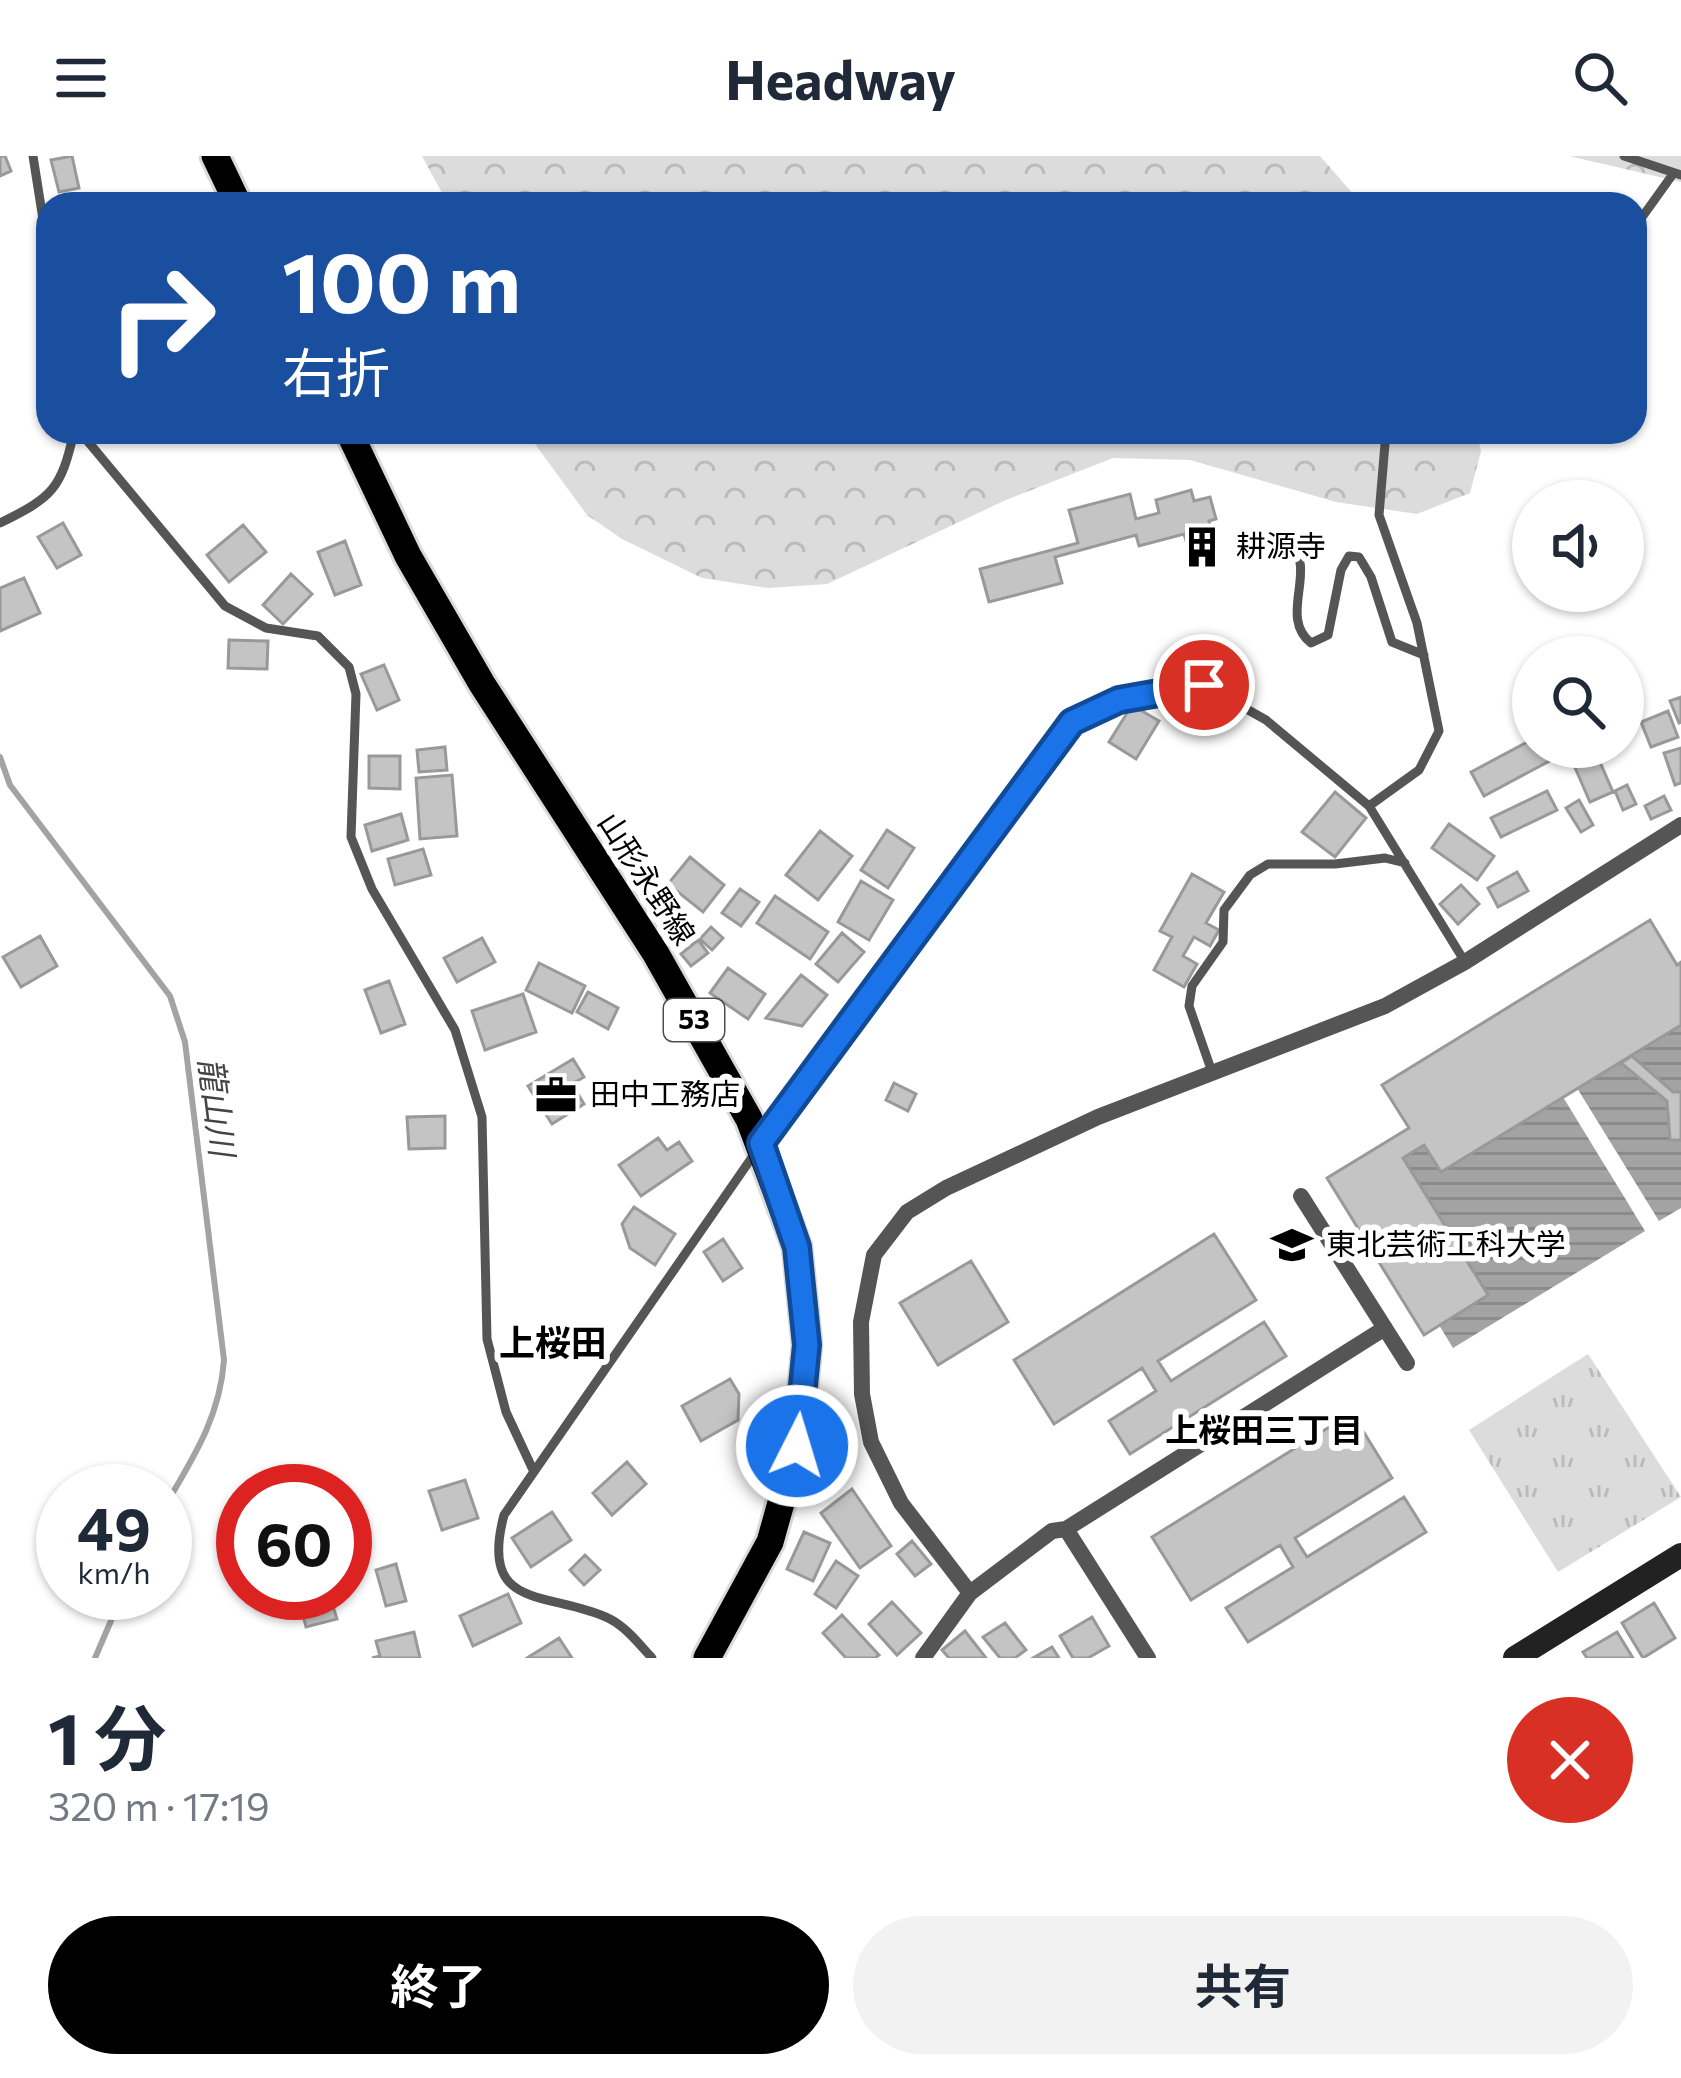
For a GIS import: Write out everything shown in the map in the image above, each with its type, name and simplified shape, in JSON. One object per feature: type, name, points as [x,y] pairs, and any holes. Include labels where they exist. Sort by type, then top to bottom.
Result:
[{"type":"main road","points":[[215,156],[232,192]]},
{"type":"main road","name":"山形永野線","points":[[355,444],[408,556],[482,685],[656,954],[761,1143],[797,1247],[807,1345],[797,1446],[770,1542],[707,1658]]},
{"type":"street","points":[[970,1592],[901,1503],[871,1442],[862,1394],[861,1322],[874,1255],[907,1212],[1098,1117],[1385,1006],[1466,962],[1681,825]]},
{"type":"street","points":[[1301,1196],[1407,1364]]},
{"type":"street","points":[[923,1658],[970,1592],[1052,1531],[1066,1529],[1385,1328]]},
{"type":"street","points":[[1066,1529],[1148,1658]]},
{"type":"street","points":[[1515,1658],[1681,1556]]},
{"type":"lane","points":[[32,156],[38,192]]},
{"type":"lane","points":[[1624,156],[1677,174],[1647,212]]},
{"type":"lane","points":[[0,524],[38,505],[64,477],[74,444]]},
{"type":"lane","points":[[87,444],[225,606],[266,628],[318,636],[349,667],[356,694],[351,837],[372,889],[455,1030],[482,1117],[488,1339],[506,1412],[533,1472]]},
{"type":"lane","points":[[1370,806],[1419,770],[1439,731],[1417,623],[1379,515],[1386,444]]},
{"type":"lane","points":[[1288,541],[1295,545],[1300,559],[1296,610],[1302,636],[1310,643],[1328,635],[1345,561],[1359,556],[1392,642],[1424,655]]},
{"type":"lane","points":[[652,1658],[616,1622],[524,1595],[506,1579],[495,1549],[504,1515],[761,1143],[1072,722],[1119,700],[1204,685],[1266,721],[1370,806],[1466,962]]},
{"type":"lane","points":[[1212,1072],[1189,1006],[1192,986],[1223,942],[1224,910],[1250,875],[1268,864],[1385,858],[1405,863]]},
{"type":"green space","points":[[422,156],[1320,156],[1352,192],[442,192]]},
{"type":"green space","points":[[1569,156],[1681,156],[1681,182],[1582,159]]},
{"type":"green space","points":[[535,444],[1479,444],[1481,451],[1470,493],[1417,514],[1336,502],[1190,460],[1113,458],[1006,500],[827,584],[768,588],[702,578],[622,539],[587,515]]},
{"type":"green space","points":[[1588,1354],[1681,1497],[1558,1572],[1469,1430]]},
{"type":"shaded area","points":[[1681,1025],[1681,1092],[1673,1092],[1632,1056]]},
{"type":"shaded area","points":[[1621,1063],[1667,1101],[1670,1139],[1681,1140],[1681,1208],[1659,1221],[1577,1088]]},
{"type":"shaded area","points":[[1563,1097],[1645,1231],[1453,1348],[1439,1325],[1487,1294],[1404,1158],[1424,1145],[1441,1172]]},
{"type":"building","points":[[0,156],[5,156],[11,171],[0,176]]},
{"type":"building","points":[[72,156],[79,188],[59,192],[51,160]]},
{"type":"building","name":"耕源寺","points":[[1191,490],[1194,501],[1210,497],[1216,519],[1209,521],[1216,547],[1190,554],[1184,534],[1139,546],[1136,535],[1055,557],[1062,583],[989,602],[980,569],[1078,543],[1069,510],[1130,494],[1136,519],[1159,513],[1156,500]]},
{"type":"building","points":[[63,523],[81,555],[57,568],[38,537]]},
{"type":"building","points":[[243,525],[266,552],[229,582],[207,555]]},
{"type":"building","points":[[345,541],[361,585],[335,595],[318,552]]},
{"type":"building","points":[[291,574],[312,594],[283,624],[263,605]]},
{"type":"building","points":[[24,578],[40,613],[0,631],[0,588]]},
{"type":"building","points":[[229,640],[268,641],[267,669],[228,668]]},
{"type":"building","points":[[384,665],[399,700],[377,710],[361,674]]},
{"type":"building","points":[[1681,697],[1681,722],[1679,723],[1670,701]]},
{"type":"building","points":[[1132,705],[1159,721],[1136,759],[1109,742]]},
{"type":"building","points":[[1668,711],[1678,737],[1651,747],[1644,721]]},
{"type":"building","points":[[445,747],[447,770],[419,772],[417,750]]},
{"type":"building","points":[[1681,748],[1681,783],[1675,785],[1664,753]]},
{"type":"building","points":[[1512,750],[1512,768],[1536,768],[1484,796],[1471,772]]},
{"type":"building","points":[[369,756],[400,756],[400,789],[369,788]]},
{"type":"building","points":[[1575,768],[1603,768],[1613,792],[1590,802]]},
{"type":"building","points":[[452,775],[457,836],[420,839],[416,778]]},
{"type":"building","points":[[1627,785],[1636,804],[1623,810],[1615,791]]},
{"type":"building","points":[[1547,791],[1557,810],[1501,837],[1491,818]]},
{"type":"building","points":[[1335,792],[1366,818],[1335,857],[1302,832]]},
{"type":"building","points":[[1664,796],[1671,810],[1651,819],[1645,806]]},
{"type":"building","points":[[1579,800],[1593,825],[1581,832],[1566,808]]},
{"type":"building","points":[[401,814],[408,840],[372,851],[365,825]]},
{"type":"building","points":[[1449,824],[1494,856],[1477,880],[1432,848]]},
{"type":"building","points":[[887,830],[914,848],[888,888],[861,870]]},
{"type":"building","points":[[820,831],[852,856],[818,900],[786,875]]},
{"type":"building","points":[[423,849],[431,875],[395,885],[388,859]]},
{"type":"building","points":[[690,857],[724,885],[703,912],[668,884]]},
{"type":"building","points":[[1517,872],[1528,891],[1498,907],[1488,888]]},
{"type":"building","points":[[1192,874],[1224,892],[1206,923],[1219,930],[1210,946],[1194,937],[1183,956],[1197,964],[1184,987],[1154,970],[1172,937],[1160,931]]},
{"type":"building","points":[[861,881],[893,900],[869,940],[838,922]]},
{"type":"building","points":[[1461,885],[1479,904],[1458,924],[1440,904]]},
{"type":"building","points":[[740,889],[759,902],[741,926],[722,913]]},
{"type":"building","points":[[775,896],[828,932],[810,959],[757,923]]},
{"type":"building","points":[[1650,920],[1677,965],[1681,962],[1681,1025],[1441,1172],[1424,1145],[1403,1158],[1488,1295],[1424,1335],[1327,1178],[1409,1128],[1382,1085]]},
{"type":"building","points":[[711,927],[723,938],[712,950],[700,939]]},
{"type":"building","points":[[842,933],[864,952],[838,982],[816,964]]},
{"type":"building","points":[[40,936],[57,966],[21,987],[3,957]]},
{"type":"building","points":[[482,938],[495,962],[457,982],[444,958]]},
{"type":"building","points":[[698,940],[708,953],[691,966],[681,954]]},
{"type":"building","points":[[539,963],[585,986],[572,1013],[526,990]]},
{"type":"building","points":[[728,968],[765,994],[748,1019],[710,993]]},
{"type":"building","points":[[801,975],[827,995],[802,1026],[766,1018]]},
{"type":"building","points":[[389,981],[405,1024],[381,1033],[365,990]]},
{"type":"building","points":[[588,992],[618,1008],[608,1029],[577,1012]]},
{"type":"building","points":[[523,994],[536,1032],[485,1050],[472,1011]]},
{"type":"building","points":[[1632,1056],[1673,1092],[1681,1092],[1681,1140],[1670,1140],[1667,1101],[1621,1063]]},
{"type":"building","name":"田中工務店","points":[[573,1059],[584,1077],[572,1084],[584,1104],[552,1124],[528,1086]]},
{"type":"building","points":[[894,1083],[916,1094],[908,1111],[886,1100]]},
{"type":"building","points":[[445,1116],[445,1148],[409,1149],[407,1117]]},
{"type":"building","points":[[658,1138],[667,1150],[679,1142],[692,1161],[641,1196],[619,1165]]},
{"type":"building","points":[[634,1207],[675,1234],[655,1265],[630,1248],[622,1224]]},
{"type":"building","points":[[1214,1234],[1256,1300],[1158,1361],[1171,1381],[1264,1322],[1286,1356],[1130,1454],[1109,1421],[1156,1391],[1142,1368],[1054,1424],[1014,1360]]},
{"type":"building","points":[[723,1239],[742,1268],[723,1281],[704,1252]]},
{"type":"building","points":[[971,1261],[1008,1322],[938,1365],[900,1303]]},
{"type":"building","points":[[730,1379],[739,1394],[738,1420],[701,1441],[682,1406]]},
{"type":"building","points":[[1352,1413],[1392,1478],[1295,1538],[1307,1557],[1404,1497],[1426,1532],[1248,1642],[1226,1608],[1293,1567],[1280,1545],[1191,1600],[1152,1537]]},
{"type":"building","points":[[627,1462],[646,1484],[612,1515],[593,1493]]},
{"type":"building","points":[[465,1480],[478,1518],[442,1530],[429,1491]]},
{"type":"building","points":[[852,1489],[891,1546],[860,1568],[821,1513]]},
{"type":"building","points":[[552,1512],[571,1540],[531,1567],[512,1538]]},
{"type":"building","points":[[804,1532],[830,1543],[813,1581],[787,1569]]},
{"type":"building","points":[[912,1541],[931,1564],[915,1576],[897,1554]]},
{"type":"building","points":[[585,1555],[600,1570],[584,1585],[570,1570]]},
{"type":"building","points":[[836,1561],[858,1576],[836,1608],[815,1594]]},
{"type":"building","points":[[396,1564],[406,1601],[386,1606],[376,1570]]},
{"type":"building","points":[[508,1594],[521,1623],[473,1646],[460,1616]]},
{"type":"building","points":[[892,1602],[921,1633],[897,1655],[869,1624]]},
{"type":"building","points":[[1654,1603],[1675,1638],[1643,1658],[1622,1623]]},
{"type":"building","points":[[842,1615],[879,1655],[846,1658],[823,1633]]},
{"type":"building","points":[[1092,1617],[1109,1646],[1088,1658],[1073,1658],[1060,1636]]},
{"type":"building","points":[[304,1620],[333,1620],[306,1627]]},
{"type":"building","points":[[1005,1623],[1026,1650],[1015,1658],[1000,1658],[983,1637]]},
{"type":"building","points":[[965,1631],[986,1658],[949,1658],[942,1650]]},
{"type":"building","points":[[414,1632],[420,1658],[372,1658],[380,1656],[376,1641]]},
{"type":"building","points":[[1617,1632],[1633,1658],[1587,1658],[1583,1652]]},
{"type":"building","points":[[559,1638],[572,1658],[527,1658]]},
{"type":"building","points":[[1052,1647],[1059,1658],[1033,1658]]},
{"type":"waterway","name":"龍山川","points":[[0,757],[10,785],[170,996],[185,1042],[224,1360],[211,1419],[189,1464]]},
{"type":"waterway","name":"龍山川","points":[[95,1658],[111,1620]]},
{"type":"place","name":"耕源寺","points":[[1202,547]]},
{"type":"place","name":"田中工務店","points":[[556,1095]]},
{"type":"place","name":"東北芸術工科大学","points":[[1292,1245]]},
{"type":"district","name":"上桜田","points":[[553,1343]]},
{"type":"district","name":"上桜田三丁目","points":[[1264,1430]]},
{"type":"route","points":[[797,1446],[807,1345],[797,1247],[761,1143],[1072,722],[1119,700],[1204,685]]}]
